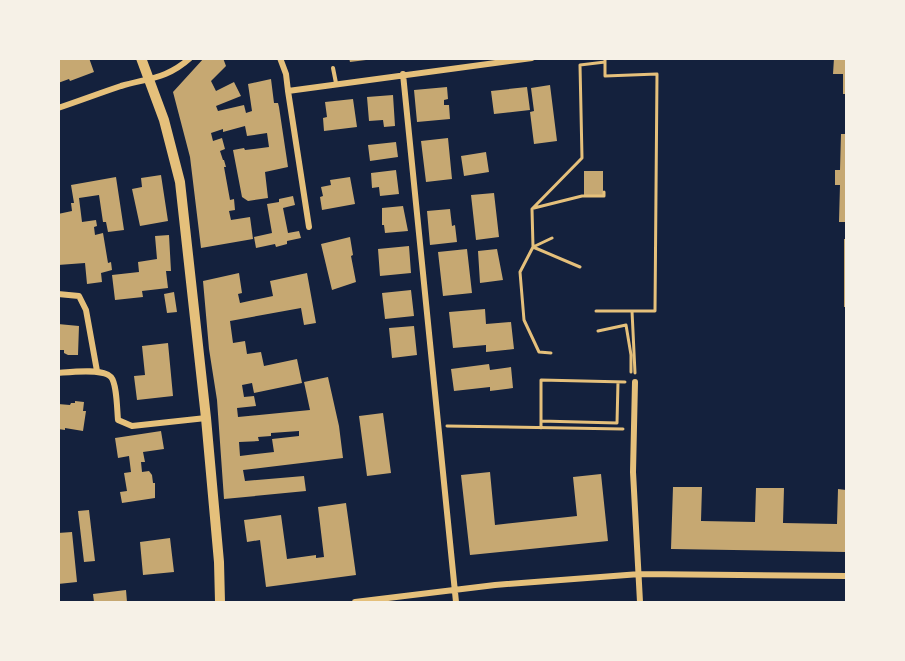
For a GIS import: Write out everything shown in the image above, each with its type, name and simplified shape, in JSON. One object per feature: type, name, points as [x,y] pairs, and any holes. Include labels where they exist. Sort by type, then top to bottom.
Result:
[{"type":"main road","points":[[141,58],[164,120],[180,182],[206,417],[221,584],[220,603]]},
{"type":"main road","points":[[221,584],[229,603]]},
{"type":"street","points":[[58,108],[126,85],[150,80],[178,69],[190,58]]},
{"type":"street","points":[[280,58],[286,74],[309,227]]},
{"type":"street","points":[[288,91],[532,58]]},
{"type":"street","points":[[403,74],[456,603]]},
{"type":"street","points":[[58,294],[79,296],[86,310],[97,372]]},
{"type":"street","points":[[58,373],[97,372],[111,376],[118,420],[132,426],[206,417]]},
{"type":"street","points":[[635,380],[633,472],[640,603]]},
{"type":"street","points":[[355,603],[454,590],[640,574],[846,576]]},
{"type":"lane","points":[[333,68],[336,83]]},
{"type":"path","points":[[551,353],[539,352],[524,320],[520,272],[533,247],[532,208],[582,158],[580,65],[605,60],[605,76],[657,74],[655,311],[596,311]]},
{"type":"path","points":[[532,208],[582,196],[604,196],[604,192]]},
{"type":"path","points":[[533,247],[552,238]]},
{"type":"path","points":[[533,247],[580,267]]},
{"type":"path","points":[[632,311],[635,380]]},
{"type":"path","points":[[598,331],[626,325],[631,378],[635,380]]},
{"type":"path","points":[[541,428],[541,380],[626,382]]},
{"type":"path","points":[[541,421],[617,423],[618,382]]},
{"type":"path","points":[[444,418],[445,426],[623,429],[624,419]]},
{"type":"building","points":[[58,58],[89,58],[94,72],[58,83]]},
{"type":"building","points":[[204,58],[223,58],[226,66],[211,81],[216,91],[234,82],[241,96],[216,106],[218,111],[244,105],[246,113],[252,111],[248,84],[271,79],[274,103],[278,103],[279,107],[288,167],[265,172],[268,198],[248,201],[242,197],[233,150],[269,147],[267,133],[247,136],[245,126],[211,133],[213,141],[222,138],[225,149],[220,151],[226,167],[224,167],[230,200],[234,199],[235,210],[229,211],[231,220],[250,217],[253,239],[201,248],[190,157],[173,92]]},
{"type":"building","points":[[349,58],[366,58],[366,60],[350,62]]},
{"type":"building","points":[[834,58],[846,58],[846,94],[843,94],[843,74],[833,74]]},
{"type":"building","points":[[550,85],[557,141],[534,144],[530,112],[534,111],[531,88]]},
{"type":"building","points":[[447,87],[448,99],[444,100],[444,105],[449,105],[450,119],[417,122],[414,90]]},
{"type":"building","points":[[527,87],[530,110],[494,114],[491,91]]},
{"type":"building","points":[[393,95],[395,126],[384,127],[383,120],[369,121],[367,97]]},
{"type":"building","points":[[353,99],[357,127],[324,131],[323,118],[327,117],[325,102]]},
{"type":"building","points":[[841,134],[846,134],[846,222],[839,222],[840,185],[835,185],[835,170],[840,170]]},
{"type":"building","points":[[448,138],[452,179],[426,182],[421,141]]},
{"type":"building","points":[[396,142],[398,157],[370,161],[368,145]]},
{"type":"building","points":[[486,152],[489,172],[464,176],[461,156]]},
{"type":"building","points":[[396,170],[399,194],[380,196],[379,187],[372,188],[371,173]]},
{"type":"building","points":[[584,171],[603,171],[603,195],[584,195]]},
{"type":"building","points":[[161,175],[168,221],[140,226],[132,189],[142,187],[141,178]]},
{"type":"building","points":[[116,177],[124,230],[108,232],[106,222],[103,222],[99,195],[79,198],[82,222],[96,220],[95,235],[103,233],[108,263],[111,262],[112,270],[101,273],[102,282],[87,284],[85,263],[58,265],[58,214],[72,211],[71,203],[74,203],[71,185]]},
{"type":"building","points":[[350,177],[355,204],[322,210],[321,187],[331,185],[330,180]]},
{"type":"building","points":[[494,193],[499,237],[476,240],[471,195]]},
{"type":"building","points":[[293,196],[295,205],[283,208],[288,233],[299,231],[301,238],[287,241],[287,244],[276,247],[275,244],[256,248],[254,237],[272,233],[267,204]]},
{"type":"building","points":[[403,206],[408,231],[385,233],[384,225],[382,225],[382,208]]},
{"type":"building","points":[[450,209],[457,242],[430,245],[427,211]]},
{"type":"building","points":[[169,235],[171,271],[166,271],[168,288],[142,291],[143,297],[115,300],[112,275],[139,272],[138,262],[157,259],[155,236]]},
{"type":"building","points":[[350,237],[356,282],[332,290],[321,244]]},
{"type":"building","points":[[844,239],[846,239],[846,307],[844,307]]},
{"type":"building","points":[[409,246],[411,273],[380,276],[378,249]]},
{"type":"building","points":[[467,249],[472,293],[443,296],[438,252]]},
{"type":"building","points":[[497,249],[503,280],[480,283],[478,251]]},
{"type":"building","points":[[239,273],[242,293],[238,294],[240,303],[273,296],[270,281],[307,273],[316,323],[304,325],[301,308],[230,321],[233,343],[245,341],[247,354],[261,352],[264,366],[297,359],[302,383],[254,393],[252,383],[242,385],[244,397],[254,396],[256,406],[237,408],[238,417],[310,410],[304,382],[328,377],[339,426],[343,458],[243,470],[245,481],[304,476],[306,491],[224,499],[217,400],[209,349],[203,281]],"holes":[[[299,431],[299,436],[272,439],[274,452],[240,456],[239,442],[259,441],[258,437],[271,436],[271,433]]]},
{"type":"building","points":[[411,290],[414,316],[385,319],[382,293]]},
{"type":"building","points":[[174,292],[177,312],[167,313],[164,294]]},
{"type":"building","points":[[485,309],[486,324],[511,322],[514,349],[486,352],[486,345],[453,348],[449,312]]},
{"type":"building","points":[[58,324],[79,326],[78,355],[68,355],[64,353],[64,350],[58,350]]},
{"type":"building","points":[[414,326],[417,355],[392,358],[389,328]]},
{"type":"building","points":[[168,343],[173,396],[137,400],[134,376],[145,375],[142,346]]},
{"type":"building","points":[[489,364],[490,370],[511,367],[513,388],[490,391],[490,387],[454,391],[451,369]]},
{"type":"building","points":[[75,401],[84,402],[83,411],[86,411],[83,431],[58,429],[58,404],[70,405]]},
{"type":"building","points":[[383,413],[391,473],[367,476],[359,416]]},
{"type":"building","points":[[161,431],[164,449],[143,452],[145,462],[141,462],[142,472],[149,471],[152,475],[153,483],[155,483],[155,498],[122,503],[120,492],[127,491],[124,473],[131,472],[129,456],[118,458],[115,438]]},
{"type":"building","points":[[490,472],[495,525],[577,516],[573,477],[601,474],[608,541],[470,555],[461,475]]},
{"type":"building","points":[[673,487],[702,487],[701,521],[755,522],[756,488],[784,488],[783,523],[837,524],[838,489],[846,490],[846,552],[671,549]]},
{"type":"building","points":[[346,503],[356,575],[266,587],[260,540],[247,542],[244,520],[281,515],[287,559],[316,555],[316,558],[324,557],[318,507]]},
{"type":"building","points":[[89,510],[95,561],[84,562],[78,511]]},
{"type":"building","points":[[72,532],[77,582],[58,584],[58,533]]},
{"type":"building","points":[[170,538],[174,572],[143,575],[140,542]]},
{"type":"building","points":[[126,590],[127,602],[94,602],[93,594]]}]
